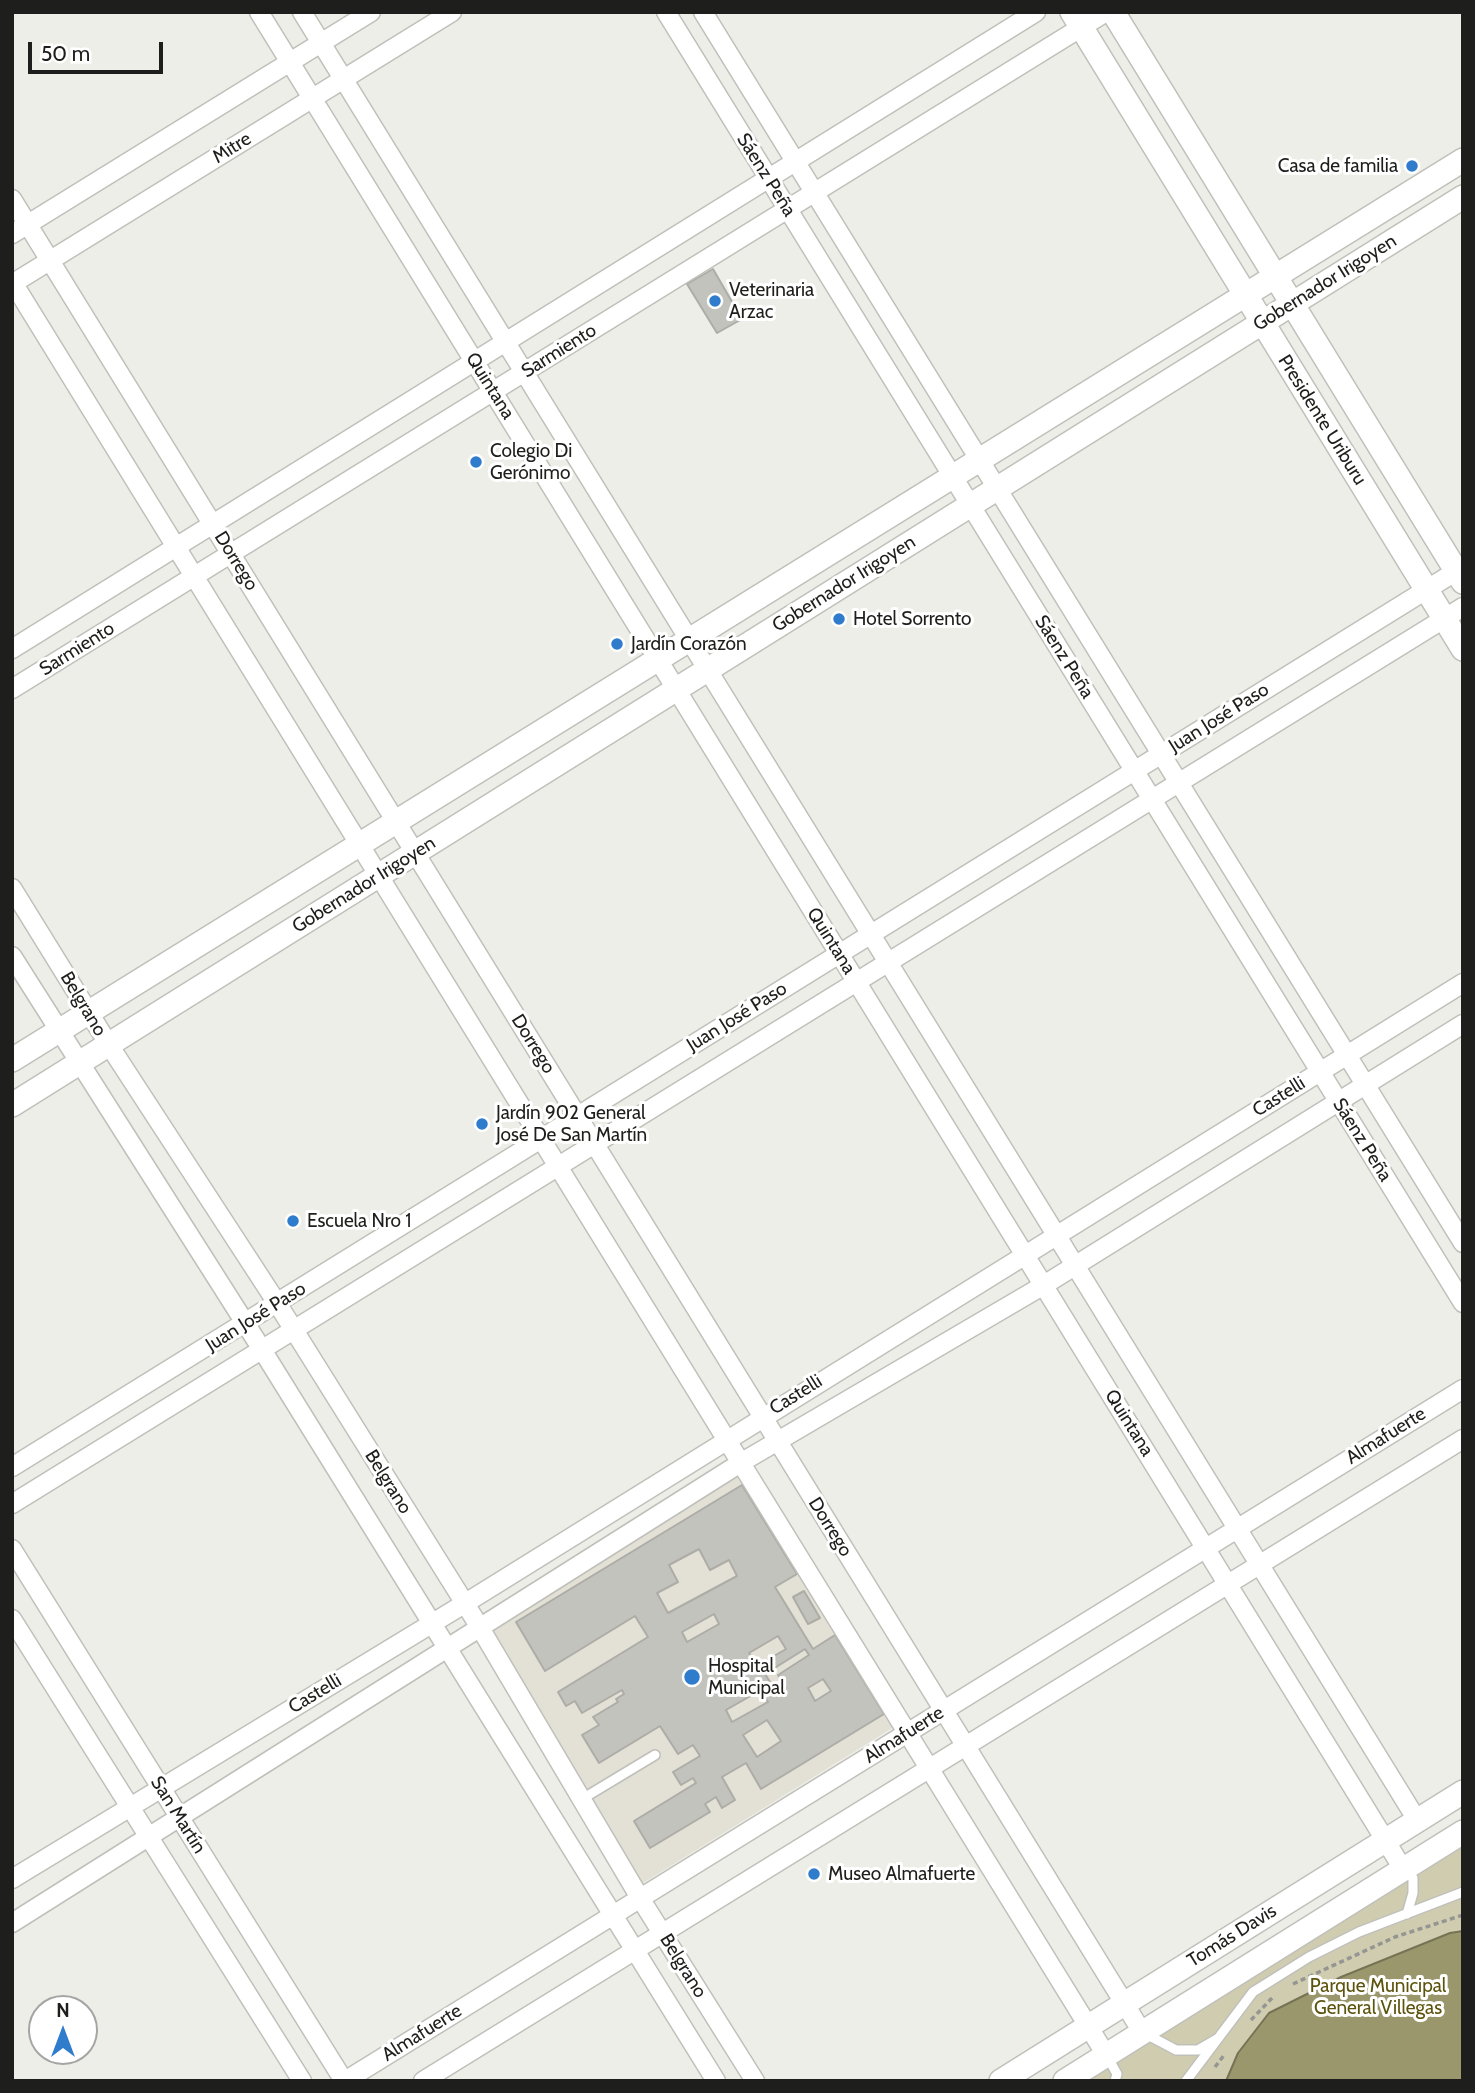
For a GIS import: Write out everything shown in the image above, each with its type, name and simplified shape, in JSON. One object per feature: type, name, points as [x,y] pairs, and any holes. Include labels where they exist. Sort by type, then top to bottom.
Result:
[{"type":"street","name":"Quintana","points":[[260,12],[1404,1869]]},
{"type":"street","name":"Quintana","points":[[302,12],[1417,1821]]},
{"type":"street","points":[[12,234],[371,12]]},
{"type":"street","name":"Mitre","points":[[13,283],[452,12]]},
{"type":"street","name":"Sáenz Peña","points":[[666,12],[1463,1303]]},
{"type":"street","name":"Sáenz Peña","points":[[704,12],[1463,1243]]},
{"type":"street","name":"Sarmiento","points":[[12,649],[1036,12]]},
{"type":"street","name":"Sarmiento","points":[[12,689],[814,193],[1076,20],[1106,12]]},
{"type":"street","name":"Presidente Uriburu","points":[[1113,12],[1461,574]]},
{"type":"street","name":"Presidente Uriburu","points":[[1076,20],[1426,590],[1453,613],[1463,649]]},
{"type":"street","name":"Gobernador Irigoyen","points":[[12,1060],[1463,160]]},
{"type":"street","name":"Gobernador Irigoyen","points":[[12,1105],[1463,197]]},
{"type":"street","name":"Dorrego","points":[[12,198],[1142,2032]]},
{"type":"street","points":[[13,283],[1106,2055]]},
{"type":"street","name":"Juan José Paso","points":[[12,1466],[246,1324],[1426,590],[1461,574]]},
{"type":"street","name":"Juan José Paso","points":[[12,1504],[1453,613]]},
{"type":"street","name":"Belgrano","points":[[12,888],[108,1045],[277,1303],[479,1626],[640,1898],[755,2081]]},
{"type":"street","name":"Belgrano","points":[[12,956],[78,1064],[246,1324],[716,2081]]},
{"type":"street","name":"Castelli","points":[[12,1879],[464,1604],[726,1438],[1463,983]]},
{"type":"street","name":"Castelli","points":[[12,1923],[181,1819],[446,1646],[777,1440],[1074,1266],[1463,1024]]},
{"type":"street","name":"Almafuerte","points":[[345,2081],[1463,1389]]},
{"type":"street","points":[[423,2081],[1463,1439]]},
{"type":"street","name":"San Martín","points":[[12,1549],[345,2081]]},
{"type":"street","name":"San Martín","points":[[12,1619],[302,2081]]},
{"type":"street","name":"Tomás Davis","points":[[1001,2081],[1463,1791]]},
{"type":"street","name":"Tomás Davis","points":[[1065,2081],[1463,1832]]},
{"type":"lane","points":[[582,1799],[655,1755]]},
{"type":"lane","points":[[1404,1869],[1413,1878],[1413,1893],[1407,1914]]},
{"type":"lane","points":[[1186,2081],[1254,1992],[1309,1956],[1359,1932],[1463,1892]]},
{"type":"lane","points":[[1142,2032],[1176,2050],[1198,2050],[1218,2038]]},
{"type":"lane","points":[[1106,2055],[1117,2074],[1115,2081]]},
{"type":"path","points":[[1291,1985],[1395,1937],[1463,1915]]},
{"type":"path","points":[[1245,2026],[1281,1992]]},
{"type":"path","points":[[1211,2071],[1231,2044]]},
{"type":"shaded area","name":"Hospital Municipal","points":[[737,1474],[897,1725],[643,1883],[487,1630]]},
{"type":"shaded area","points":[[1463,1931],[1463,2081],[1226,2081],[1238,2053],[1269,2013],[1341,1977],[1450,1933]]},
{"type":"green space","name":"Parque Municipal General Villegas","points":[[1463,1844],[1463,2081],[1084,2081]]},
{"type":"building","name":"Veterinaria Arzac","points":[[713,269],[742,319],[717,333],[687,284]]},
{"type":"building","name":"Hospital Municipal","points":[[742,1485],[797,1574],[775,1587],[813,1649],[835,1635],[884,1714],[761,1789],[746,1763],[722,1777],[735,1800],[722,1808],[716,1797],[705,1804],[710,1812],[650,1848],[634,1821],[696,1783],[693,1778],[681,1785],[673,1772],[700,1756],[693,1745],[678,1754],[660,1726],[599,1763],[582,1735],[599,1725],[593,1717],[618,1702],[616,1699],[624,1694],[622,1690],[582,1713],[575,1701],[566,1706],[558,1692],[648,1637],[635,1616],[545,1671],[516,1622]],"holes":[[[699,1549],[710,1570],[729,1560],[737,1576],[668,1613],[657,1593],[678,1582],[669,1565]],[[714,1614],[719,1624],[687,1642],[682,1632]],[[778,1636],[786,1649],[757,1666],[749,1653]],[[805,1649],[809,1655],[778,1675],[786,1688],[777,1693],[765,1674]],[[823,1679],[831,1691],[815,1701],[808,1688]],[[761,1690],[768,1702],[732,1722],[726,1710]],[[767,1720],[781,1741],[757,1757],[743,1735]]]},
{"type":"building","points":[[804,1591],[820,1618],[808,1624],[793,1597]]},
{"type":"place","name":"Casa de familia","points":[[1412,166]]},
{"type":"place","name":"Veterinaria Arzac","points":[[715,301]]},
{"type":"place","name":"Colegio Di Gerónimo","points":[[476,462]]},
{"type":"place","name":"Hotel Sorrento","points":[[839,619]]},
{"type":"place","name":"Jardín Corazón","points":[[617,644]]},
{"type":"place","name":"Jardín 902 General José De San Martín","points":[[482,1124]]},
{"type":"place","name":"Escuela Nro 1","points":[[293,1221]]},
{"type":"place","name":"Hospital Municipal","points":[[692,1677]]},
{"type":"place","name":"Museo Almafuerte","points":[[814,1874]]}]
